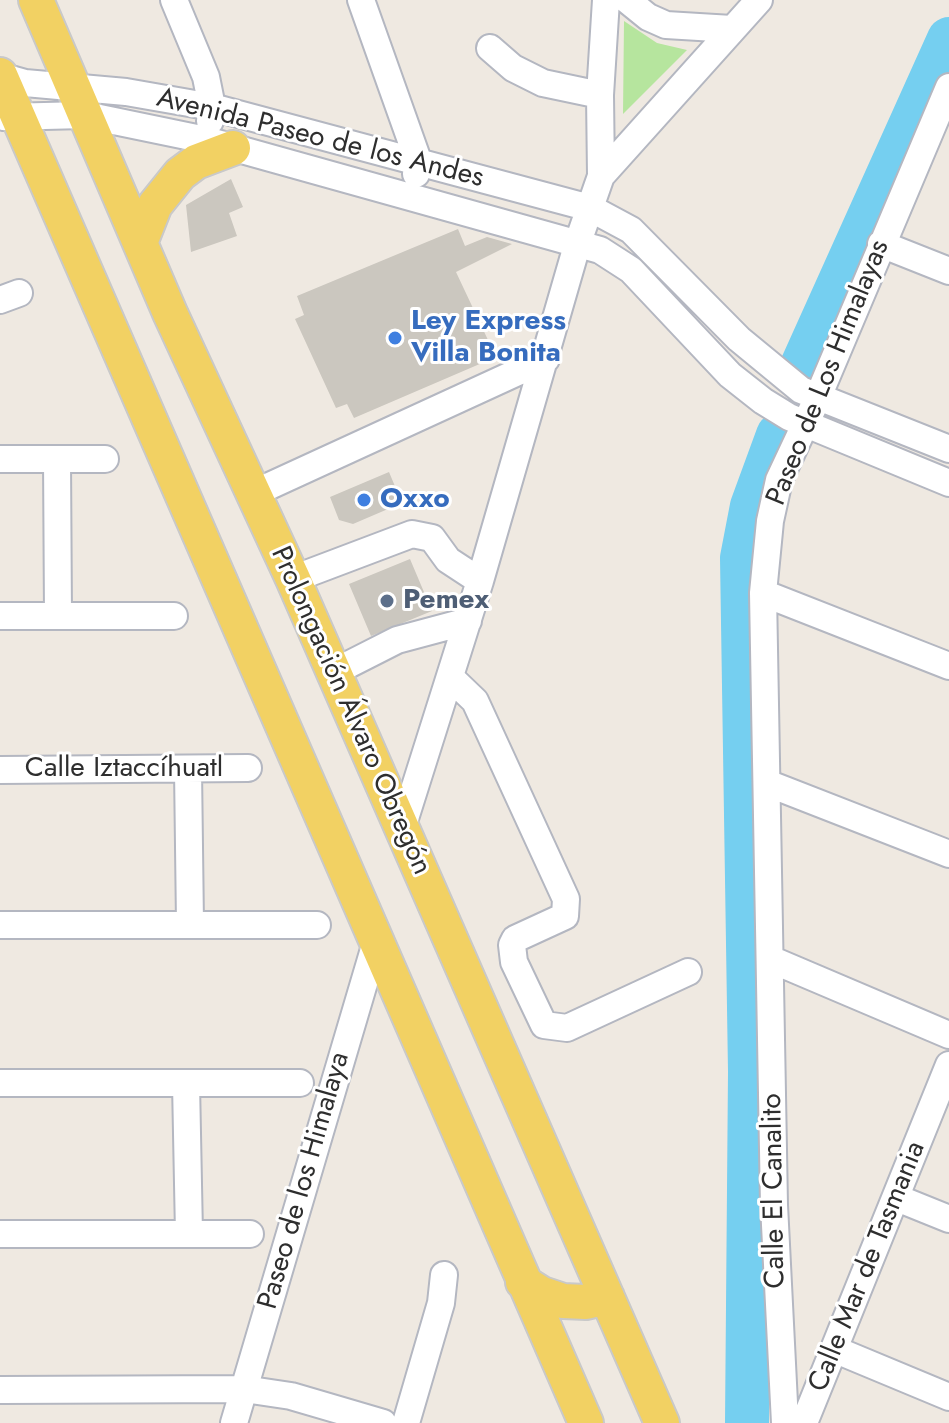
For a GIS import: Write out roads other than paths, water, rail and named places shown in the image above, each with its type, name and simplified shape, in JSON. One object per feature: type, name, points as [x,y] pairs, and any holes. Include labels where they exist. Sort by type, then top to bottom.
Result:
[{"type":"main road","name":"Prolongación Álvaro Obregón","points":[[36,0],[140,243],[293,579],[662,1423]]},
{"type":"main road","points":[[0,76],[9,116],[377,939],[586,1423]]},
{"type":"main road","points":[[140,243],[155,205],[180,174],[220,144]]},
{"type":"main road","points":[[523,1282],[542,1294],[563,1301],[586,1302],[607,1297]]},
{"type":"street","points":[[174,0],[206,77],[220,144]]},
{"type":"street","points":[[361,0],[419,163],[409,197]]},
{"type":"street","points":[[402,828],[468,621],[578,242],[601,176],[600,95],[606,0]]},
{"type":"street","points":[[627,0],[648,17],[666,25],[732,29]]},
{"type":"street","points":[[601,176],[759,0]]},
{"type":"street","points":[[490,48],[513,68],[543,83],[600,95]]},
{"type":"street","name":"Avenida Paseo de los Andes","points":[[0,76],[220,144],[578,242],[622,263],[730,375],[763,401],[807,424],[949,483]]},
{"type":"street","name":"Paseo de Los Himalayas","points":[[770,959],[763,593],[773,500],[948,90]]},
{"type":"street","name":"Avenida Paseo de los Andes","points":[[9,116],[126,92],[212,107],[590,208],[631,230],[780,376],[818,397],[949,449]]},
{"type":"street","points":[[881,244],[949,271]]},
{"type":"street","points":[[252,494],[546,359]]},
{"type":"street","points":[[0,459],[105,459]]},
{"type":"street","points":[[57,459],[58,616]]},
{"type":"street","points":[[293,579],[412,534],[432,538],[455,565],[480,581]]},
{"type":"street","points":[[763,593],[949,666]]},
{"type":"street","points":[[0,616],[174,616]]},
{"type":"street","points":[[332,673],[397,640],[468,621]]},
{"type":"street","points":[[450,677],[475,701],[566,899],[565,916],[515,939],[512,945],[514,962],[544,1025],[567,1028],[688,972]]},
{"type":"street","name":"Calle Iztaccíhuatl","points":[[0,770],[248,768]]},
{"type":"street","points":[[188,769],[190,924]]},
{"type":"street","points":[[767,783],[949,854]]},
{"type":"street","points":[[0,925],[317,925]]},
{"type":"street","name":"Paseo de los Himalaya","points":[[234,1423],[377,939]]},
{"type":"street","points":[[770,959],[949,1035]]},
{"type":"street","name":"Calle El Canalito","points":[[770,959],[774,1205],[785,1423]]},
{"type":"street","name":"Calle Mar de Tasmania","points":[[804,1423],[949,1065]]},
{"type":"street","points":[[0,1083],[300,1083]]},
{"type":"street","points":[[186,1083],[189,1234]]},
{"type":"street","points":[[897,1198],[949,1219]]},
{"type":"street","points":[[0,1234],[250,1234]]},
{"type":"street","points":[[406,1423],[441,1303],[444,1275]]},
{"type":"street","points":[[836,1350],[949,1397]]},
{"type":"street","points":[[0,1390],[244,1389],[291,1396],[383,1423]]},
{"type":"waterway","points":[[800,370],[949,39]]},
{"type":"waterway","points":[[747,1423],[750,1072],[742,558],[752,506],[778,435]]},
{"type":"place","name":"Ley Express Villa Bonita","points":[[395,338]]},
{"type":"place","name":"Oxxo","points":[[364,500]]},
{"type":"place","name":"Pemex","points":[[387,601]]}]
